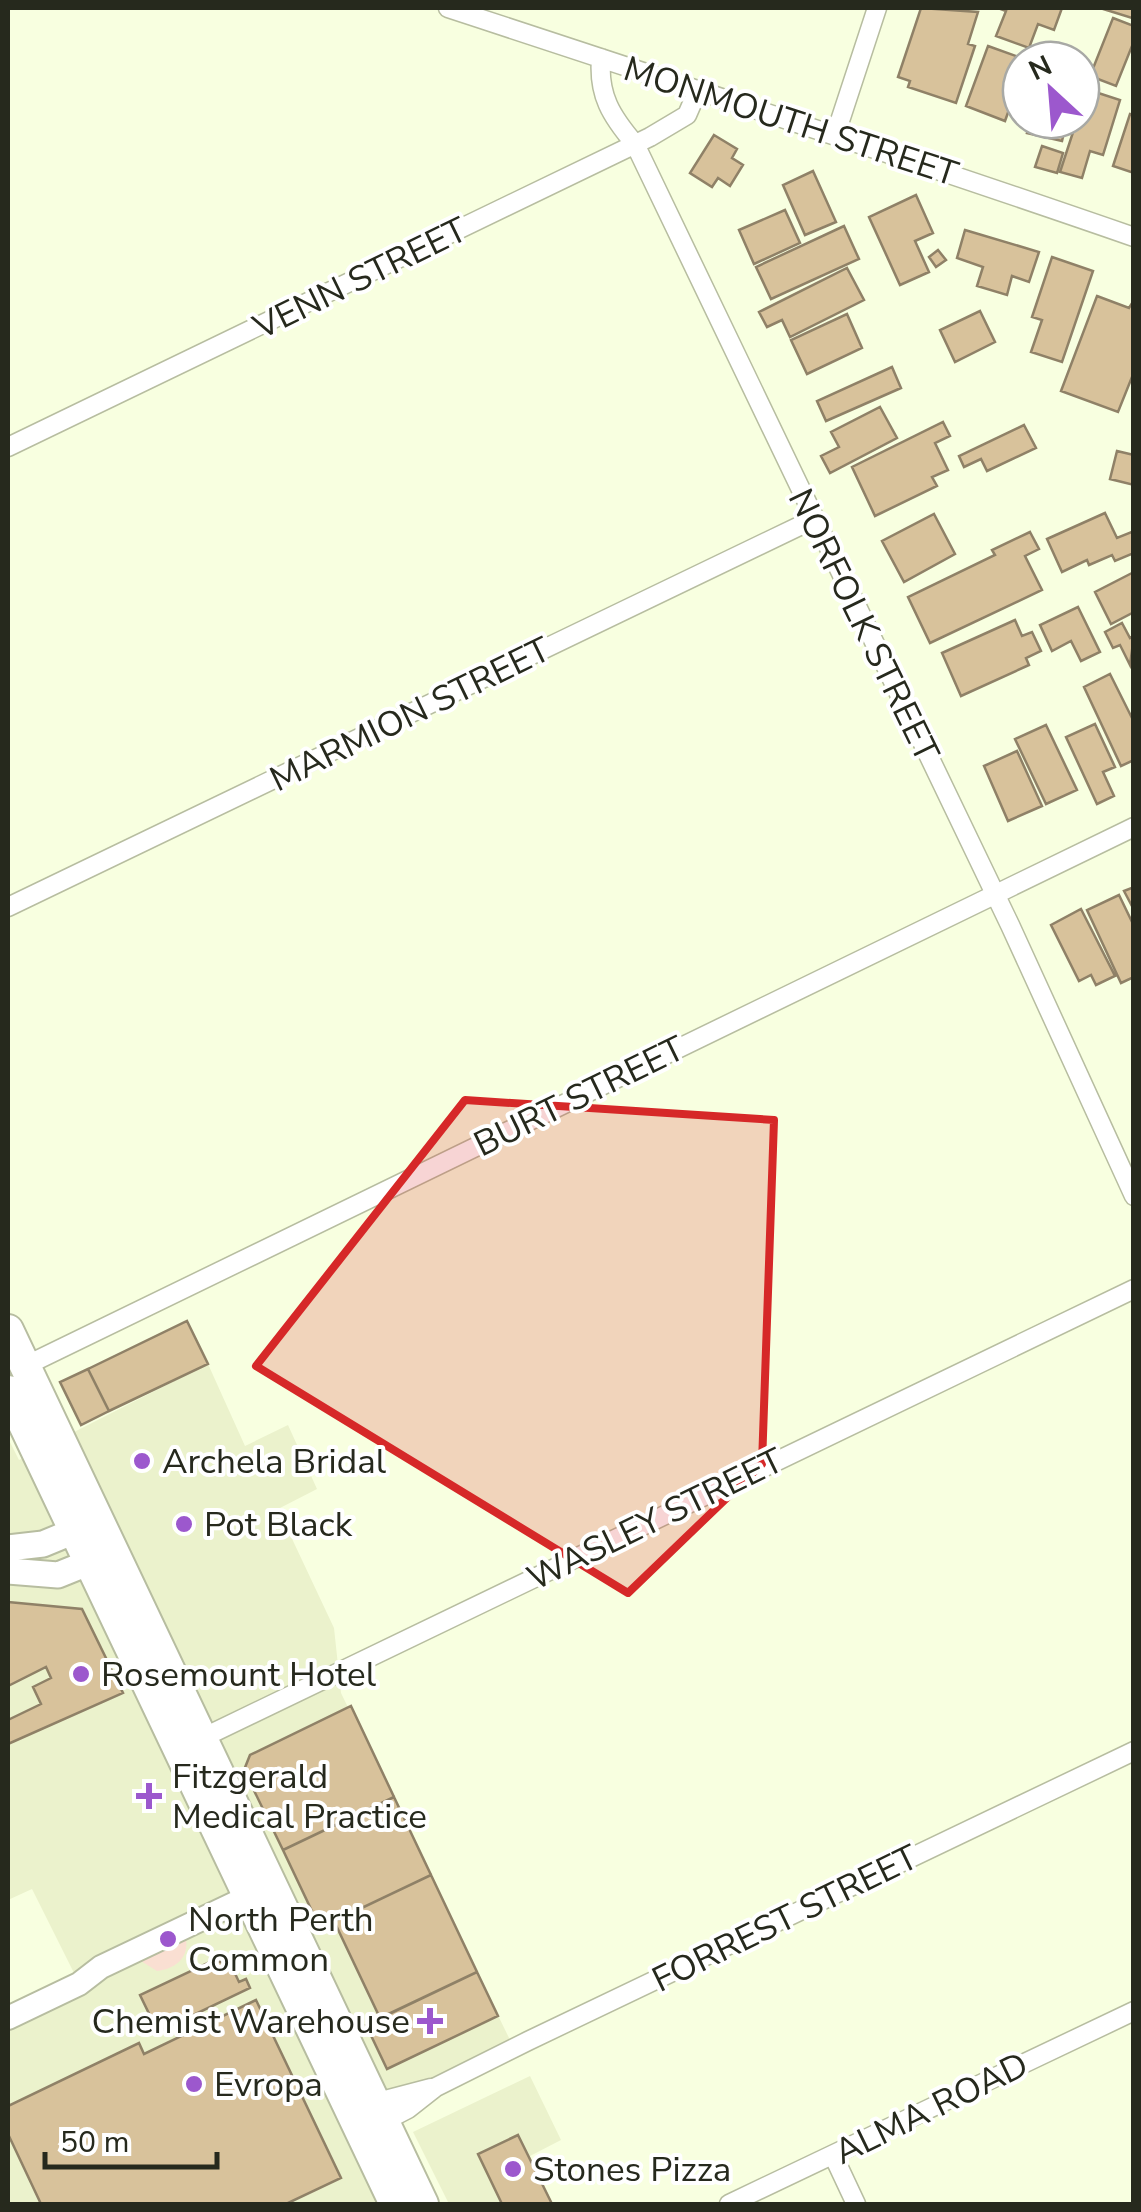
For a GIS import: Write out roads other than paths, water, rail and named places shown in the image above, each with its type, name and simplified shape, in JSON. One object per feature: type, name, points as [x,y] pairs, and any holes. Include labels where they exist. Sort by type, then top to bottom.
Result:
[{"type":"main road","points":[[8,1330],[86,1526],[367,2118],[394,2204]]},
{"type":"main road","points":[[8,1391],[86,1526]]},
{"type":"main road","points":[[8,1548],[34,1546],[86,1526]]},
{"type":"main road","points":[[8,1571],[58,1575],[101,1558]]},
{"type":"main road","points":[[190,1744],[248,1897],[367,2118],[423,2204]]},
{"type":"street","name":"MONMOUTH STREET","points":[[448,8],[697,92],[836,133],[1134,237]]},
{"type":"street","points":[[836,133],[877,8]]},
{"type":"street","name":"NORFOLK STREET","points":[[601,58],[598,86],[614,120],[635,144],[812,520],[995,894],[1134,1196]]},
{"type":"street","name":"VENN STREET","points":[[8,447],[635,144],[688,115],[697,92]]},
{"type":"street","name":"MARMION STREET","points":[[8,907],[812,520]]},
{"type":"street","name":"BURT STREET","points":[[25,1366],[1134,828]]},
{"type":"street","name":"WASLEY STREET","points":[[190,1744],[1134,1289]]},
{"type":"street","name":"FORREST STREET","points":[[367,2118],[1134,1751]]},
{"type":"street","points":[[8,2018],[79,1984],[101,1967],[248,1897]]},
{"type":"street","name":"ALMA ROAD","points":[[730,2204],[1134,2011]]},
{"type":"street","points":[[833,2155],[856,2204]]},
{"type":"place","name":"Archela Bridal","points":[[142,1461]]},
{"type":"place","name":"Pot Black","points":[[184,1524]]},
{"type":"place","name":"Rosemount Hotel","points":[[81,1674]]},
{"type":"place","name":"Fitzgerald Medical Practice","points":[[149,1796]]},
{"type":"place","name":"North Perth Common","points":[[168,1939]]},
{"type":"place","name":"Chemist Warehouse","points":[[430,2021]]},
{"type":"place","name":"Evropa","points":[[194,2084]]},
{"type":"place","name":"Stones Pizza","points":[[513,2169]]}]
